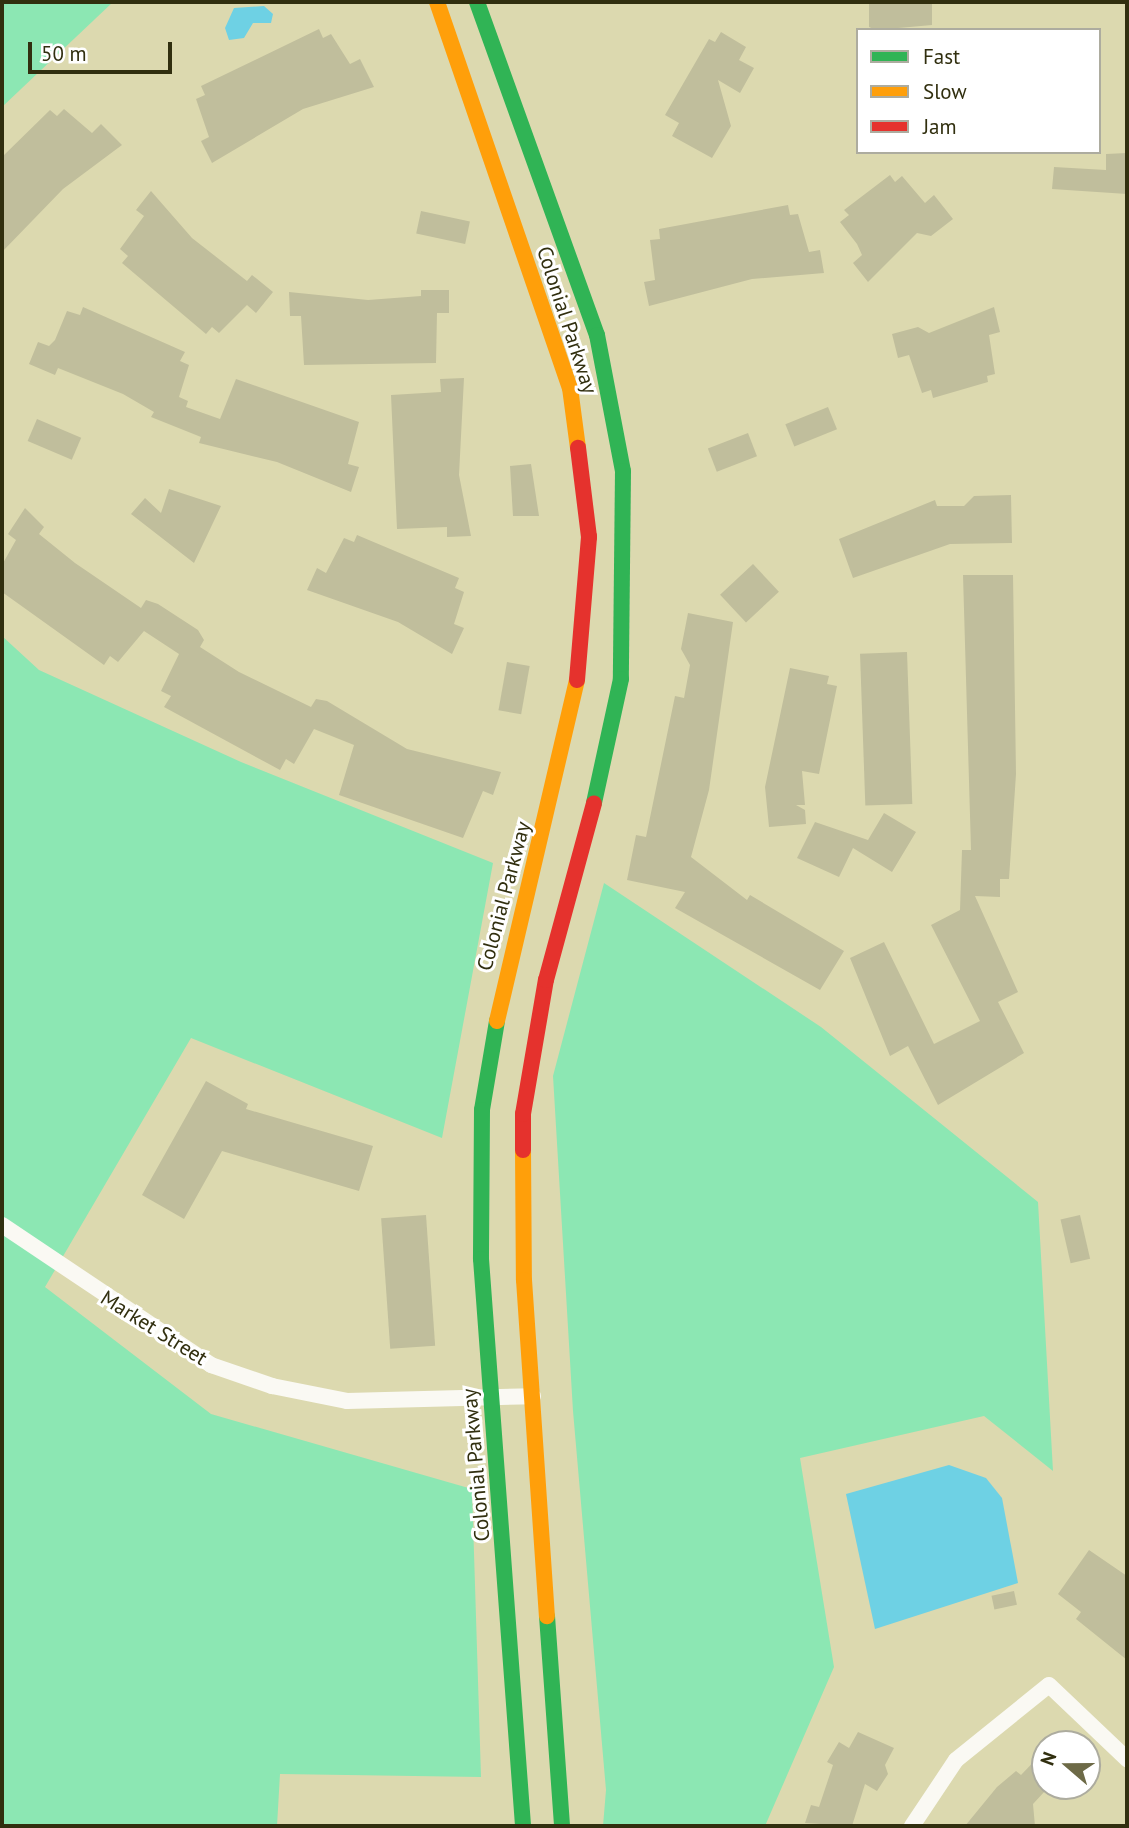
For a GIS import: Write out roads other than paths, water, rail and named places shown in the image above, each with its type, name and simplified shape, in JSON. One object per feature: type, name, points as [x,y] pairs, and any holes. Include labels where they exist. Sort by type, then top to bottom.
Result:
[{"type":"street","name":"Colonial Parkway","points":[[437,2],[570,388],[589,537],[573,706],[505,972],[482,1110],[479,1208],[523,1826]]},
{"type":"street","name":"Colonial Parkway","points":[[477,2],[597,335],[623,471],[627,532],[621,679],[608,752],[546,980],[523,1114],[520,1185],[562,1826]]},
{"type":"street","points":[[589,537],[627,532]]},
{"type":"street","name":"Market Street","points":[[2,1224],[211,1365],[347,1401],[533,1396]]},
{"type":"street","points":[[912,1826],[956,1759],[1049,1685],[1127,1759]]},
{"type":"water","points":[[264,6],[273,14],[271,23],[253,23],[244,38],[229,40],[225,28],[234,8]]},
{"type":"water","points":[[949,1465],[986,1478],[1002,1498],[1018,1583],[875,1629],[846,1494]]}]
